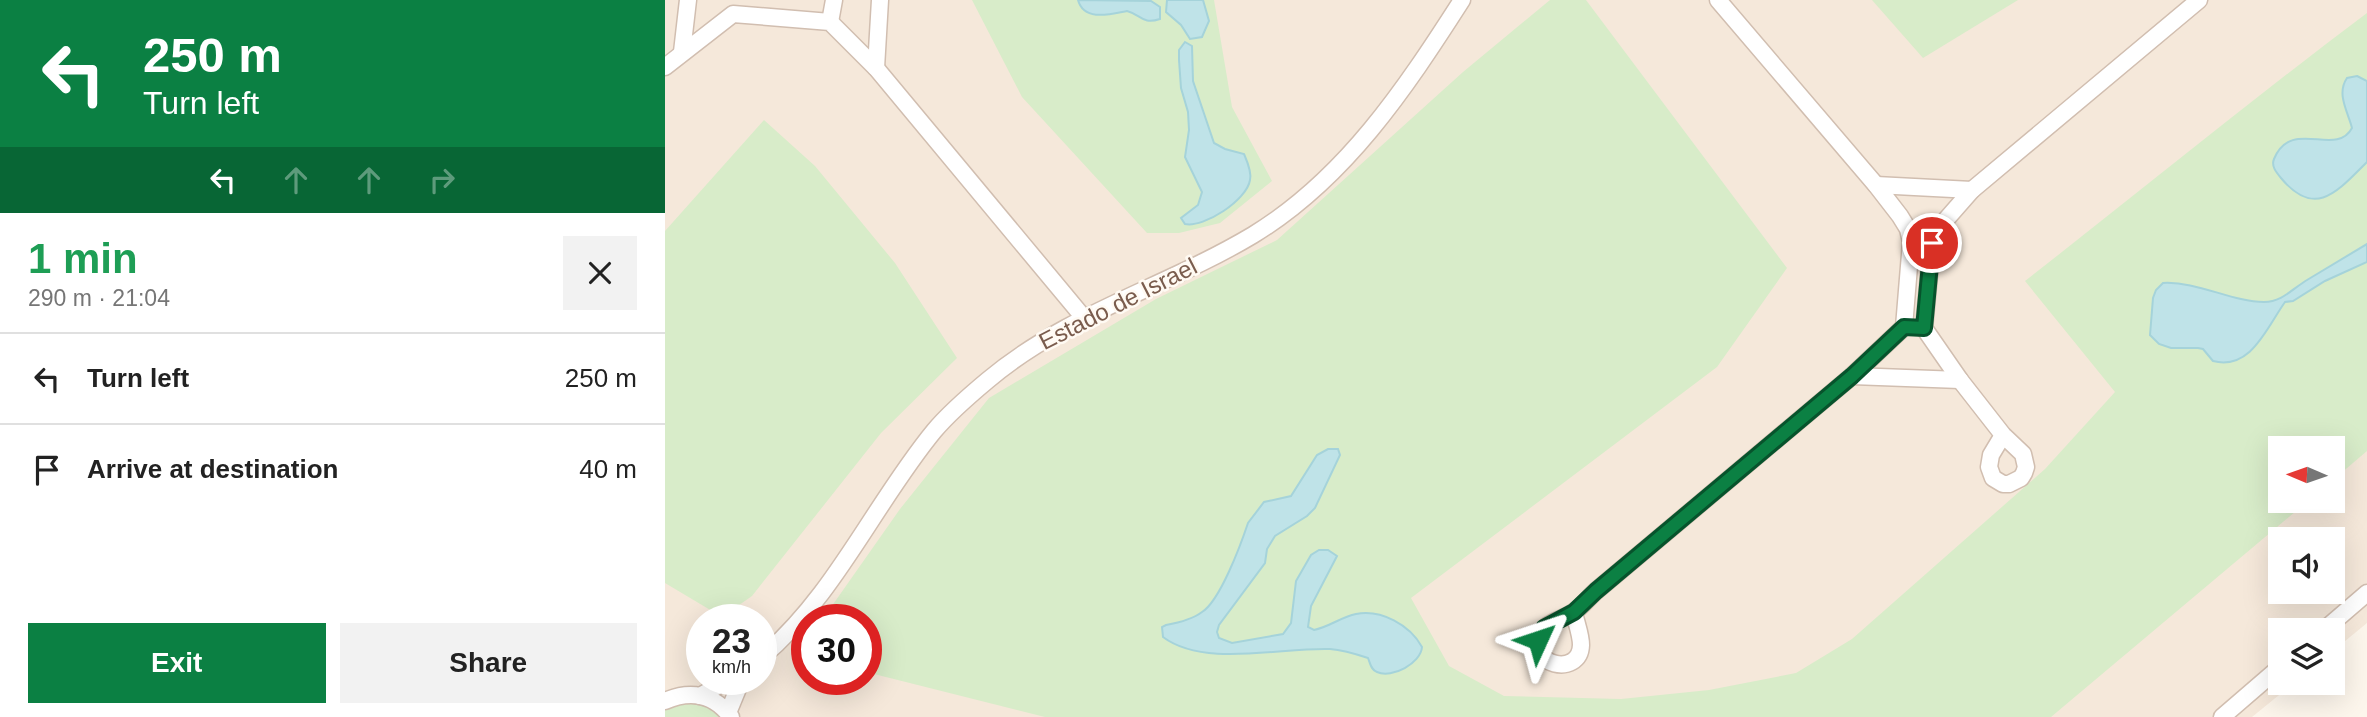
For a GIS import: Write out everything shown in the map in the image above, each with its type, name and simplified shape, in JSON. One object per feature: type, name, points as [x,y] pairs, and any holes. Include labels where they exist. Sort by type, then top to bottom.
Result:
[{"type":"street","points":[[682,52],[688,0]]},
{"type":"street","points":[[830,22],[834,0]]},
{"type":"street","points":[[876,68],[880,0]]},
{"type":"street","name":"Estado de Israel","points":[[777,645],[810,606],[936,429],[989,379],[1084,318],[1222,251],[1260,230],[1301,200],[1345,162],[1367,137],[1462,0]]},
{"type":"street","points":[[1574,612],[1852,376],[1904,327],[1912,242],[1908,229],[1877,185],[1718,0]]},
{"type":"street","points":[[2003,435],[1924,328],[1935,232],[1972,190],[2199,0]]},
{"type":"street","points":[[665,67],[733,7],[830,22],[876,68],[1084,318]]},
{"type":"street","points":[[1877,185],[1972,190]]},
{"type":"street","points":[[1912,242],[1932,243]]},
{"type":"street","points":[[1904,327],[1924,328]]},
{"type":"street","points":[[1852,376],[1960,380]]},
{"type":"street","points":[[2338,618],[2367,593]]},
{"type":"street","points":[[2222,717],[2268,677]]},
{"type":"street","points":[[665,701],[678,695],[700,696],[720,705],[729,715],[736,695]]},
{"type":"shaded area","points":[[665,0],[2367,0],[2367,623],[2345,641],[2345,618],[2268,618],[2268,695],[2279,695],[2252,717],[665,717]]},
{"type":"green space","points":[[972,0],[1214,0],[1232,107],[1272,181],[1220,223],[1179,233],[1147,233],[1022,97]]},
{"type":"green space","points":[[1550,0],[1586,0],[1787,268],[1717,367],[1411,598],[1449,666],[1504,696],[1621,699],[1709,690],[1796,673],[1852,639],[2045,469],[2115,392],[2025,281],[2367,13],[2367,451],[2345,470],[2345,436],[2268,436],[2268,513],[2294,513],[2277,527],[2268,527],[2268,535],[2051,717],[1045,717],[882,676],[882,604],[833,604],[900,509],[989,398],[1156,299],[1277,240],[1463,72]]},
{"type":"green space","points":[[1872,0],[2018,0],[1923,58]]},
{"type":"green space","points":[[764,120],[815,166],[895,263],[957,358],[881,433],[752,596],[741,604],[700,604],[665,583],[665,231]]},
{"type":"green space","points":[[683,701],[707,703],[722,717],[665,717],[665,710]]},
{"type":"water","points":[[1078,0],[1151,1],[1160,7],[1160,19],[1146,20],[1127,11],[1106,15],[1092,14],[1081,7]]},
{"type":"water","points":[[1167,0],[1203,0],[1209,21],[1202,37],[1190,39],[1181,25],[1166,12]]},
{"type":"water","points":[[1185,42],[1192,46],[1193,81],[1214,143],[1244,154],[1250,174],[1247,188],[1233,204],[1203,222],[1193,224],[1185,224],[1181,218],[1198,205],[1202,192],[1185,157],[1189,130],[1188,112],[1181,88],[1179,50]]},
{"type":"water","points":[[2357,76],[2367,81],[2367,162],[2336,191],[2315,199],[2305,197],[2279,176],[2274,167],[2274,159],[2282,147],[2291,141],[2335,140],[2345,136],[2352,128],[2344,103],[2344,84],[2347,78]]},
{"type":"water","points":[[2367,244],[2367,262],[2325,281],[2293,301],[2285,302],[2257,345],[2238,360],[2213,361],[2203,349],[2171,348],[2159,344],[2150,335],[2153,298],[2163,283],[2189,285],[2239,299],[2270,301],[2282,297]]},
{"type":"water","points":[[1328,449],[1338,449],[1340,455],[1315,508],[1275,536],[1267,549],[1265,563],[1219,625],[1219,638],[1232,643],[1283,634],[1291,623],[1296,581],[1311,555],[1319,550],[1328,550],[1337,556],[1311,606],[1308,627],[1319,629],[1356,614],[1385,616],[1417,639],[1422,647],[1417,659],[1405,668],[1383,674],[1373,670],[1368,658],[1340,650],[1221,654],[1200,652],[1163,637],[1162,627],[1194,617],[1209,606],[1229,571],[1248,523],[1264,502],[1291,496],[1317,455]]},
{"type":"route","points":[[1538,640],[1544,628],[1574,612],[1852,376],[1904,327],[1924,328],[1932,243]]}]
